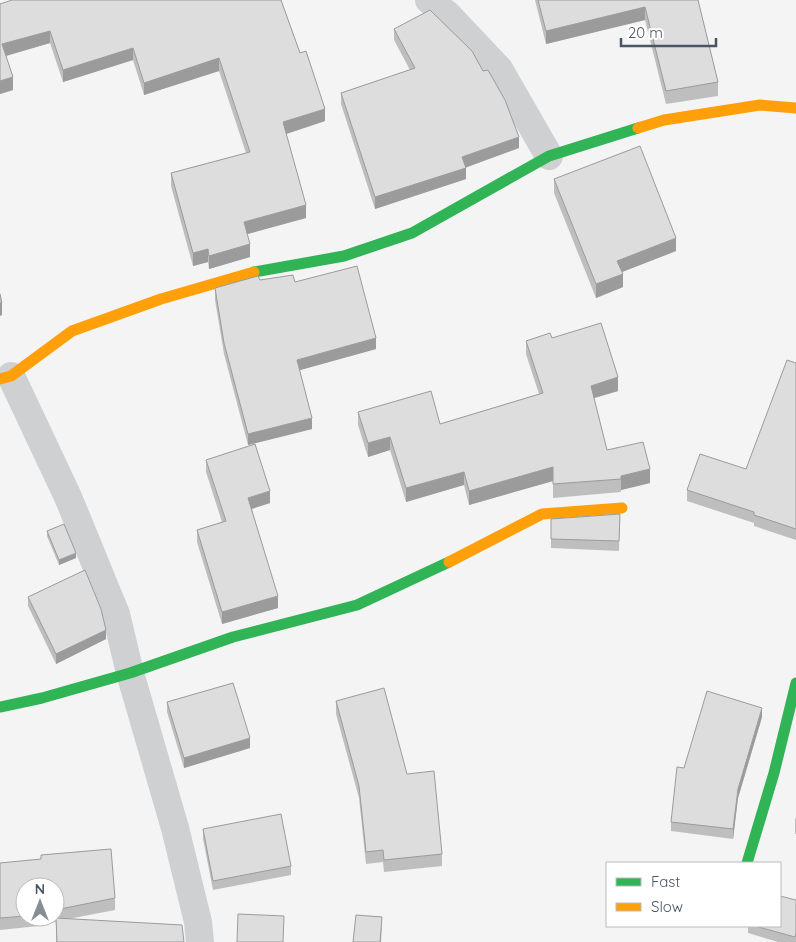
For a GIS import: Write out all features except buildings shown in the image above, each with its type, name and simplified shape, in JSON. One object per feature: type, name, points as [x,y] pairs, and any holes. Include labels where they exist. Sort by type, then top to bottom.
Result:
[{"type":"street","points":[[428,0],[448,15],[499,69],[549,156]]},
{"type":"street","points":[[200,942],[198,922],[175,828],[130,673],[116,614],[68,496],[6,377],[72,331],[161,299],[263,270],[344,256],[412,233],[549,156],[664,120],[760,105],[796,108]]},
{"type":"street","points":[[0,707],[42,698],[130,673],[233,637],[357,605],[449,562],[542,514],[622,508]]},
{"type":"street","points":[[747,862],[774,773],[796,683]]},
{"type":"traffic: fast","points":[[254,272],[344,256],[412,233],[549,156],[638,128]]},
{"type":"traffic: fast","points":[[0,707],[42,698],[130,673],[233,637],[357,605],[449,562]]},
{"type":"traffic: fast","points":[[747,862],[774,773],[796,683]]},
{"type":"traffic: slow","points":[[638,128],[664,120],[760,105],[796,108]]},
{"type":"traffic: slow","points":[[0,379],[11,376],[72,331],[161,299],[254,272]]},
{"type":"traffic: slow","points":[[449,562],[542,514],[622,508]]}]
